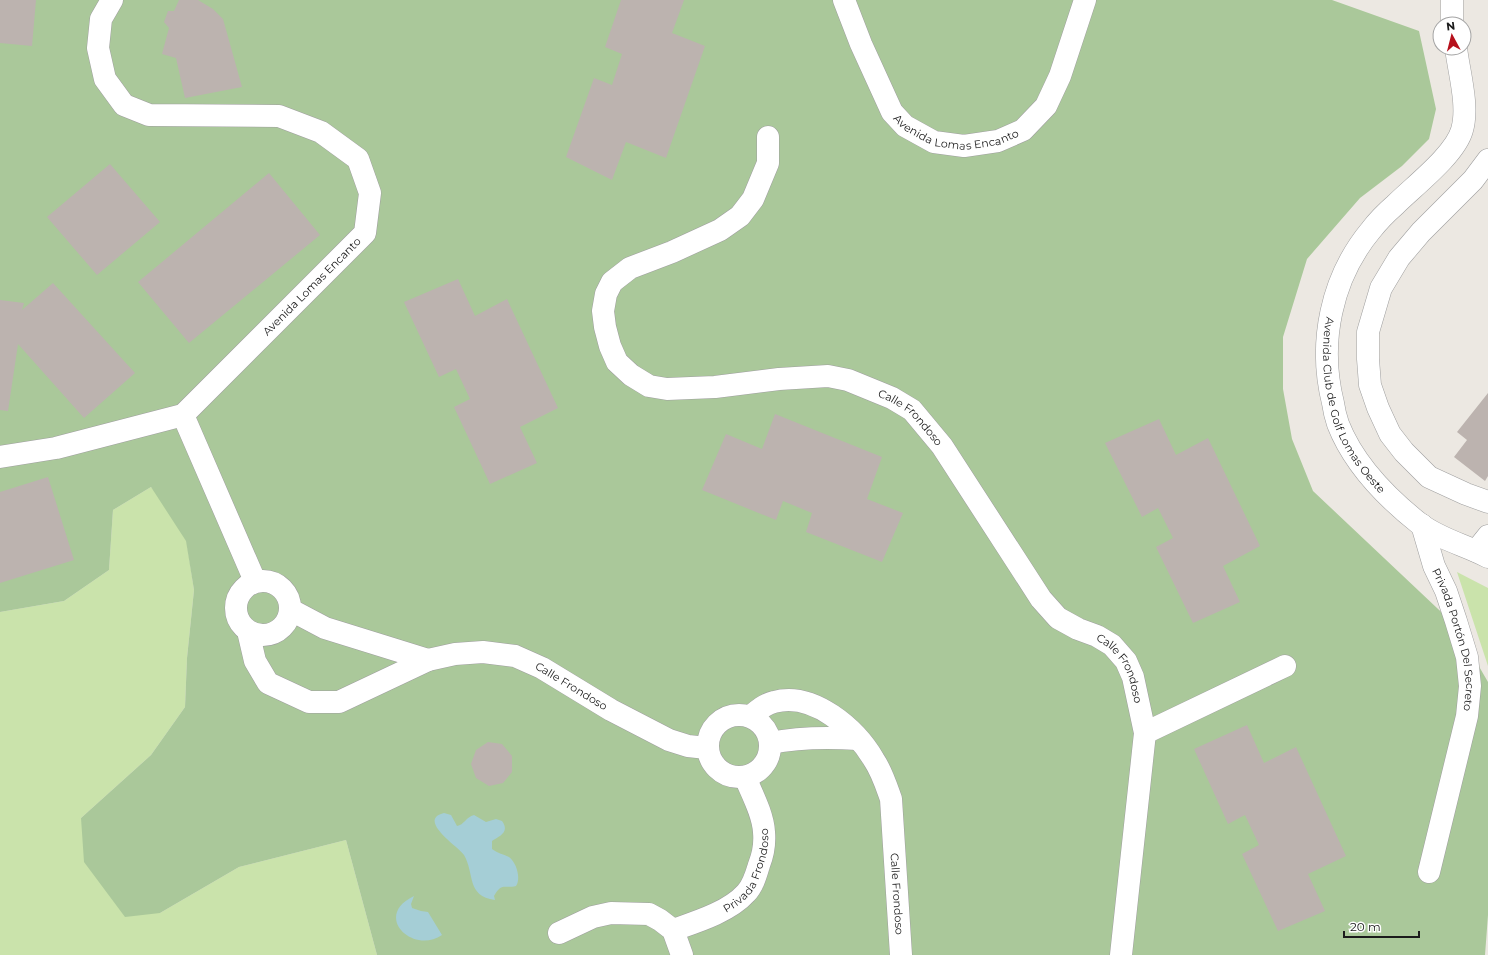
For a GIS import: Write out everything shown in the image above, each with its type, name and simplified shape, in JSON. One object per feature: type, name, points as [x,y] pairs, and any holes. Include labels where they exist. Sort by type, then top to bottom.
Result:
[{"type":"street","name":"Avenida Lomas Encanto","points":[[112,0],[101,19],[98,48],[105,78],[124,105],[149,115],[280,116],[321,132],[358,159],[370,193],[365,233],[183,415]]},
{"type":"street","name":"Avenida Lomas Encanto","points":[[844,0],[861,44],[892,112],[905,126],[934,142],[964,146],[998,141],[1023,130],[1046,106],[1060,76],[1085,0]]},
{"type":"street","points":[[1452,0],[1452,16]]},
{"type":"street","name":"Avenida Club de Golf Lomas Oeste","points":[[1457,56],[1464,106],[1462,130],[1453,146],[1441,162],[1371,230],[1355,252],[1340,283],[1329,316],[1327,353],[1329,387],[1338,424],[1351,449],[1371,477],[1392,500],[1422,525],[1445,539],[1484,548]]},
{"type":"street","name":"Calle Frondoso","points":[[768,137],[768,163],[753,199],[740,216],[720,230],[672,252],[630,268],[612,282],[606,294],[603,311],[610,346],[618,362],[631,375],[649,386],[667,389],[715,387],[779,379],[828,376],[848,380],[874,389],[912,410],[942,446],[1041,599],[1058,618],[1078,629],[1097,636],[1112,645],[1126,661],[1133,677],[1145,733],[1120,955]]},
{"type":"street","name":"Avenida Club de Golf Lomas Oeste","points":[[1488,160],[1473,180],[1421,232],[1399,258],[1381,288],[1368,332],[1368,359],[1370,385],[1378,408],[1390,434],[1404,452],[1429,477],[1466,494],[1488,502]]},
{"type":"street","points":[[0,457],[56,448],[183,415],[255,581]]},
{"type":"street","name":"Privada Portón Del Secreto","points":[[1422,525],[1434,566],[1446,591],[1467,657],[1470,686],[1467,716],[1429,872]]},
{"type":"street","points":[[269,580],[281,586],[289,597],[291,610],[286,624],[276,633],[261,636],[248,631],[238,619],[235,604],[242,590],[255,581],[269,580]]},
{"type":"street","name":"Calle Frondoso","points":[[291,610],[325,628],[428,660]]},
{"type":"street","name":"Calle Frondoso","points":[[248,631],[255,661],[268,683],[309,702],[339,702],[428,660],[455,654],[483,652],[515,656],[542,668],[611,710],[669,740],[688,746],[707,748]]},
{"type":"street","points":[[1145,733],[1285,666]]},
{"type":"street","name":"Calle Frondoso","points":[[751,716],[762,707],[775,701],[802,700],[817,706],[849,728],[874,758],[884,776],[891,799],[901,955]]},
{"type":"street","points":[[739,714],[751,716],[765,729],[770,743],[768,758],[759,770],[745,777],[730,776],[717,769],[709,756],[707,748],[713,727],[725,718],[739,714]]},
{"type":"street","points":[[770,743],[796,738],[816,737],[858,739]]},
{"type":"street","name":"Privada Frondoso","points":[[673,930],[700,920],[733,904],[747,893],[755,878],[762,851],[764,832],[760,815],[745,777]]},
{"type":"street","points":[[559,932],[611,913],[649,914],[673,930],[682,955]]},
{"type":"green space","points":[[0,0],[1332,0],[1419,31],[1436,109],[1429,139],[1402,166],[1360,198],[1307,259],[1283,337],[1283,389],[1292,439],[1313,491],[1455,625],[1488,682],[1488,915],[1485,955],[377,955],[346,840],[239,867],[160,913],[125,917],[84,862],[81,818],[151,755],[185,707],[187,658],[194,590],[186,541],[151,487],[113,510],[109,570],[64,601],[0,612]]},
{"type":"green space","points":[[151,487],[184,524],[194,590],[187,658],[185,707],[151,755],[81,818],[160,913],[239,867],[346,840],[377,955],[0,955],[0,612],[64,601],[109,570],[113,510]]},
{"type":"green space","points":[[1457,572],[1488,588],[1488,666]]},
{"type":"water","points":[[444,813],[451,815],[457,826],[474,815],[486,822],[496,819],[502,821],[505,828],[504,831],[492,841],[492,849],[509,857],[514,863],[518,875],[516,886],[501,887],[494,896],[495,900],[486,898],[479,894],[475,889],[464,855],[442,834],[437,827],[435,821],[437,816]]},
{"type":"water","points":[[414,896],[411,904],[412,908],[428,912],[442,935],[431,940],[419,940],[409,937],[401,930],[397,922],[397,913],[402,904]]},
{"type":"building","points":[[0,0],[36,0],[32,46],[0,43]]},
{"type":"building","points":[[179,0],[198,0],[213,9],[223,19],[242,87],[185,98],[176,58],[162,54],[169,28],[164,22],[168,11],[174,11]]},
{"type":"building","points":[[621,0],[684,0],[672,33],[705,46],[666,158],[626,142],[612,180],[566,157],[594,78],[612,85],[622,54],[605,47]]},
{"type":"building","points":[[110,164],[160,222],[97,275],[47,217]]},
{"type":"building","points":[[269,173],[320,235],[189,343],[138,282]]},
{"type":"building","points":[[458,279],[475,316],[507,299],[558,408],[520,427],[537,463],[490,484],[454,407],[470,399],[456,369],[439,377],[404,302]]},
{"type":"building","points":[[53,283],[135,373],[84,418],[18,344],[8,411],[0,410],[0,300],[24,303],[22,310]]},
{"type":"building","points":[[1488,393],[1488,476],[1485,481],[1454,457],[1467,440],[1457,432]]},
{"type":"building","points":[[775,414],[882,457],[867,499],[903,513],[882,562],[806,532],[812,513],[783,501],[776,520],[702,490],[726,434],[762,449]]},
{"type":"building","points":[[1159,419],[1176,455],[1208,438],[1260,546],[1223,566],[1240,602],[1193,623],[1156,547],[1173,538],[1158,508],[1142,517],[1105,443]]},
{"type":"building","points":[[48,477],[74,560],[0,583],[0,492]]},
{"type":"building","points":[[1247,725],[1264,763],[1296,747],[1346,856],[1308,874],[1325,911],[1278,931],[1242,854],[1259,845],[1245,815],[1228,824],[1194,749]]},
{"type":"building","points":[[488,742],[502,744],[512,756],[512,772],[503,783],[489,786],[476,778],[471,764],[476,750]]}]
